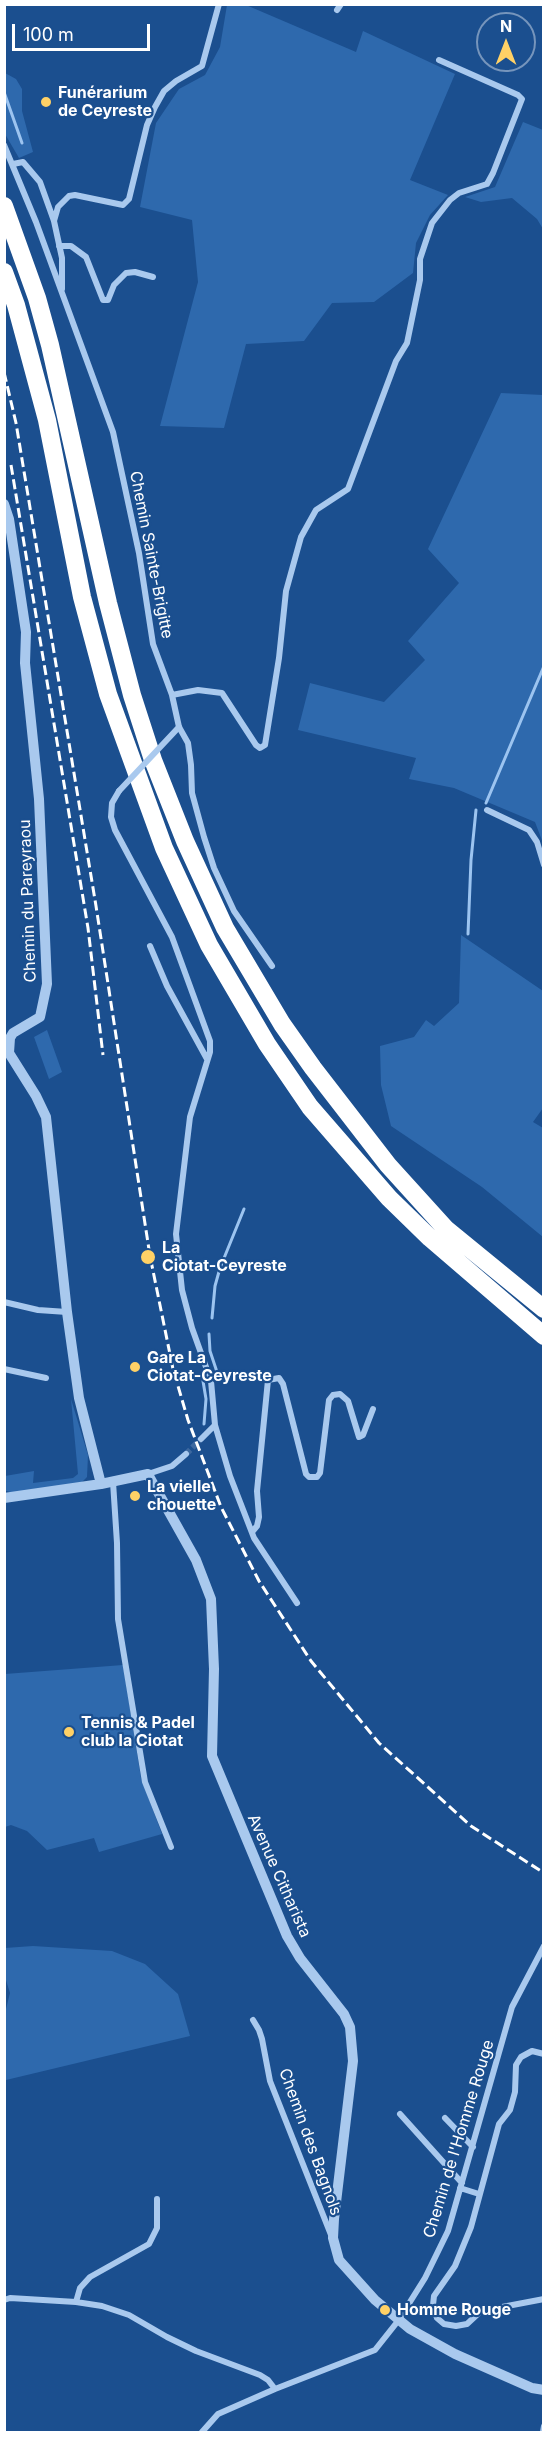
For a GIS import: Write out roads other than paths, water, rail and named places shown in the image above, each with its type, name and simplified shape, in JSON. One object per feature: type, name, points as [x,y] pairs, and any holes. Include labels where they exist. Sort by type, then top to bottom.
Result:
[{"type":"highway","points":[[4,206],[37,298],[50,345],[108,603],[132,695],[153,760],[181,831],[225,928],[282,1024],[388,1165],[446,1228],[543,1309]]},
{"type":"highway","points":[[4,272],[16,305],[47,420],[82,597],[108,694],[164,848],[209,945],[267,1044],[310,1107],[390,1198],[429,1238],[543,1336]]},
{"type":"street","points":[[54,221],[58,207],[69,196],[75,195],[123,205],[126,203],[129,199],[147,125],[155,107],[164,92],[176,81],[202,66],[219,4]]},
{"type":"street","points":[[171,695],[198,690],[222,693],[256,746],[260,748],[265,744],[279,658],[286,591],[301,537],[316,510],[348,489],[396,361],[406,343],[420,280],[420,259],[432,223],[440,211],[459,193],[487,184],[522,99],[518,95],[439,60]]},
{"type":"street","name":"Chemin Sainte-Brigitte","points":[[4,145],[113,432],[139,553],[153,644],[171,695],[179,727],[188,743],[192,793],[214,868],[234,911],[272,966]]},
{"type":"street","points":[[13,164],[23,162],[40,182],[54,221],[59,246],[64,280],[62,293]]},
{"type":"street","points":[[59,246],[71,246],[86,257],[103,300],[108,300],[114,285],[126,273],[135,272],[153,277]]},
{"type":"street","name":"Chemin du Pareyraou","points":[[4,504],[9,519],[26,632],[25,663],[39,799],[47,984],[40,1017],[13,1033],[10,1038],[9,1053],[36,1096],[46,1117],[67,1312],[79,1398],[101,1484]]},
{"type":"street","points":[[179,727],[119,790],[112,803],[111,817],[115,830],[172,937],[210,1041],[207,1060],[190,1117],[176,1234],[182,1290],[192,1328],[211,1381],[215,1425],[230,1476],[252,1532],[273,1569],[297,1603]]},
{"type":"street","points":[[487,810],[529,830],[537,842],[543,865]]},
{"type":"street","points":[[150,946],[167,986],[207,1060]]},
{"type":"street","points":[[4,1302],[38,1310],[67,1312]]},
{"type":"street","points":[[4,1369],[46,1378]]},
{"type":"street","points":[[252,1532],[257,1526],[259,1516],[256,1491],[268,1380],[279,1378],[284,1384],[306,1474],[309,1477],[317,1477],[320,1473],[329,1400],[333,1395],[340,1394],[348,1401],[359,1437],[363,1435],[373,1408]]},
{"type":"street","points":[[201,1439],[215,1425]]},
{"type":"street","points":[[4,1498],[113,1482],[147,1474],[172,1466],[186,1454]]},
{"type":"street","name":"Avenue Citharista","points":[[147,1474],[196,1560],[211,1599],[214,1658],[212,1756],[287,1936],[300,1958],[344,2014],[350,2027],[353,2061],[333,2238],[339,2260],[370,2296],[398,2321],[426,2339],[532,2388],[543,2390]]},
{"type":"street","points":[[113,1482],[118,1619],[145,1782],[171,1847]]},
{"type":"street","name":"Chemin de l'Homme Rouge","points":[[202,2433],[218,2414],[275,2388],[375,2350],[398,2321],[440,2252],[512,2007],[543,1946]]},
{"type":"street","name":"Chemin des Bagnols","points":[[253,2020],[260,2030],[270,2081],[327,2229],[333,2238]]},
{"type":"street","points":[[543,2054],[532,2051],[521,2057],[516,2065],[515,2092],[510,2110],[499,2124],[471,2227],[455,2266],[434,2296],[434,2313],[444,2324],[456,2326],[467,2324],[476,2314],[489,2309],[543,2299]]},
{"type":"street","points":[[400,2114],[461,2186],[479,2194]]},
{"type":"street","points":[[445,2118],[472,2147]]},
{"type":"street","points":[[76,2302],[80,2288],[90,2277],[149,2244],[157,2228],[158,2199]]},
{"type":"street","points":[[4,2300],[10,2298],[76,2302],[102,2306],[129,2314],[195,2351],[260,2375],[275,2388]]},
{"type":"street","points":[[543,2426],[543,2433]]},
{"type":"waterway","points":[[4,92],[22,143]]},
{"type":"waterway","points":[[486,803],[544,666]]},
{"type":"waterway","points":[[468,934],[476,810]]},
{"type":"waterway","points":[[212,1318],[215,1286],[220,1268],[244,1209]]},
{"type":"waterway","points":[[209,1334],[210,1351],[217,1372],[216,1376]]},
{"type":"waterway","points":[[203,1381],[206,1399],[204,1424]]},
{"type":"tunnel","points":[[186,1454],[201,1439]]},
{"type":"railway","points":[[4,372],[16,423],[96,906],[150,1256],[173,1369],[188,1420],[221,1507],[259,1581],[311,1661],[379,1743],[471,1826],[544,1873]]},
{"type":"railway","points":[[11,465],[88,928],[103,1055]]},
{"type":"place","name":"Funérarium de Ceyreste","points":[[46,102]]},
{"type":"place","name":"La Ciotat-Ceyreste","points":[[148,1257]]},
{"type":"place","name":"Gare La Ciotat-Ceyreste","points":[[135,1367]]},
{"type":"place","name":"La vielle chouette","points":[[135,1496]]},
{"type":"place","name":"Tennis & Padel club la Ciotat","points":[[69,1732]]},
{"type":"place","name":"Homme Rouge","points":[[385,2310]]}]
